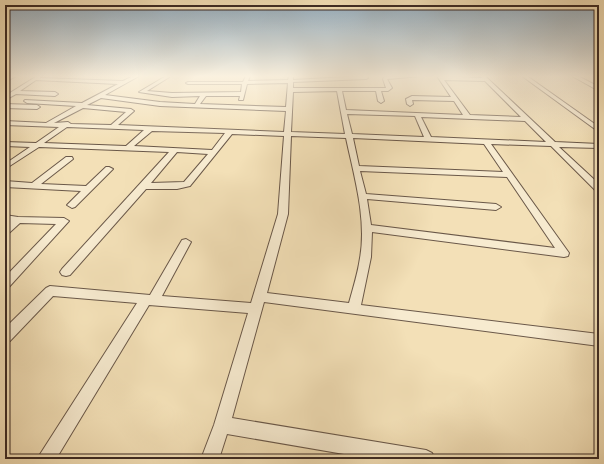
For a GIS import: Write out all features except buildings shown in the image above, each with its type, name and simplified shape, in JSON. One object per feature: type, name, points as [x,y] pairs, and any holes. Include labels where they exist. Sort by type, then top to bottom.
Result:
[{"type":"street","points":[[47,124],[98,98]]},
{"type":"street","points":[[113,98],[160,104],[290,108]]},
{"type":"street","points":[[197,105],[202,98]]},
{"type":"street","points":[[238,107],[242,98]]},
{"type":"street","points":[[210,459],[222,425],[283,214],[290,98]]},
{"type":"street","points":[[341,98],[362,196],[367,228],[366,257],[354,308]]},
{"type":"street","points":[[410,104],[409,99],[412,98],[455,99],[468,117]]},
{"type":"street","points":[[504,98],[599,189]]},
{"type":"street","points":[[554,98],[599,130]]},
{"type":"street","points":[[27,101],[131,111],[114,126]]},
{"type":"street","points":[[5,106],[48,107]]},
{"type":"street","points":[[344,112],[526,119]]},
{"type":"street","points":[[417,115],[428,140]]},
{"type":"street","points":[[5,122],[599,146]]},
{"type":"street","points":[[5,167],[68,124]]},
{"type":"street","points":[[128,148],[151,128]]},
{"type":"street","points":[[144,186],[177,186],[187,184],[230,132]]},
{"type":"street","points":[[367,228],[564,253],[486,142]]},
{"type":"street","points":[[5,144],[213,152]]},
{"type":"street","points":[[66,272],[175,150]]},
{"type":"street","points":[[33,186],[69,159]]},
{"type":"street","points":[[356,168],[510,175]]},
{"type":"street","points":[[72,205],[109,169]]},
{"type":"street","points":[[5,184],[88,189]]},
{"type":"street","points":[[362,196],[496,207]]},
{"type":"street","points":[[5,218],[18,220],[64,221],[5,284]]},
{"type":"street","points":[[5,231],[18,220]]},
{"type":"street","points":[[46,459],[186,242]]},
{"type":"street","points":[[5,337],[50,291],[149,300],[258,303],[354,308],[599,340]]},
{"type":"street","points":[[222,425],[426,459]]}]
